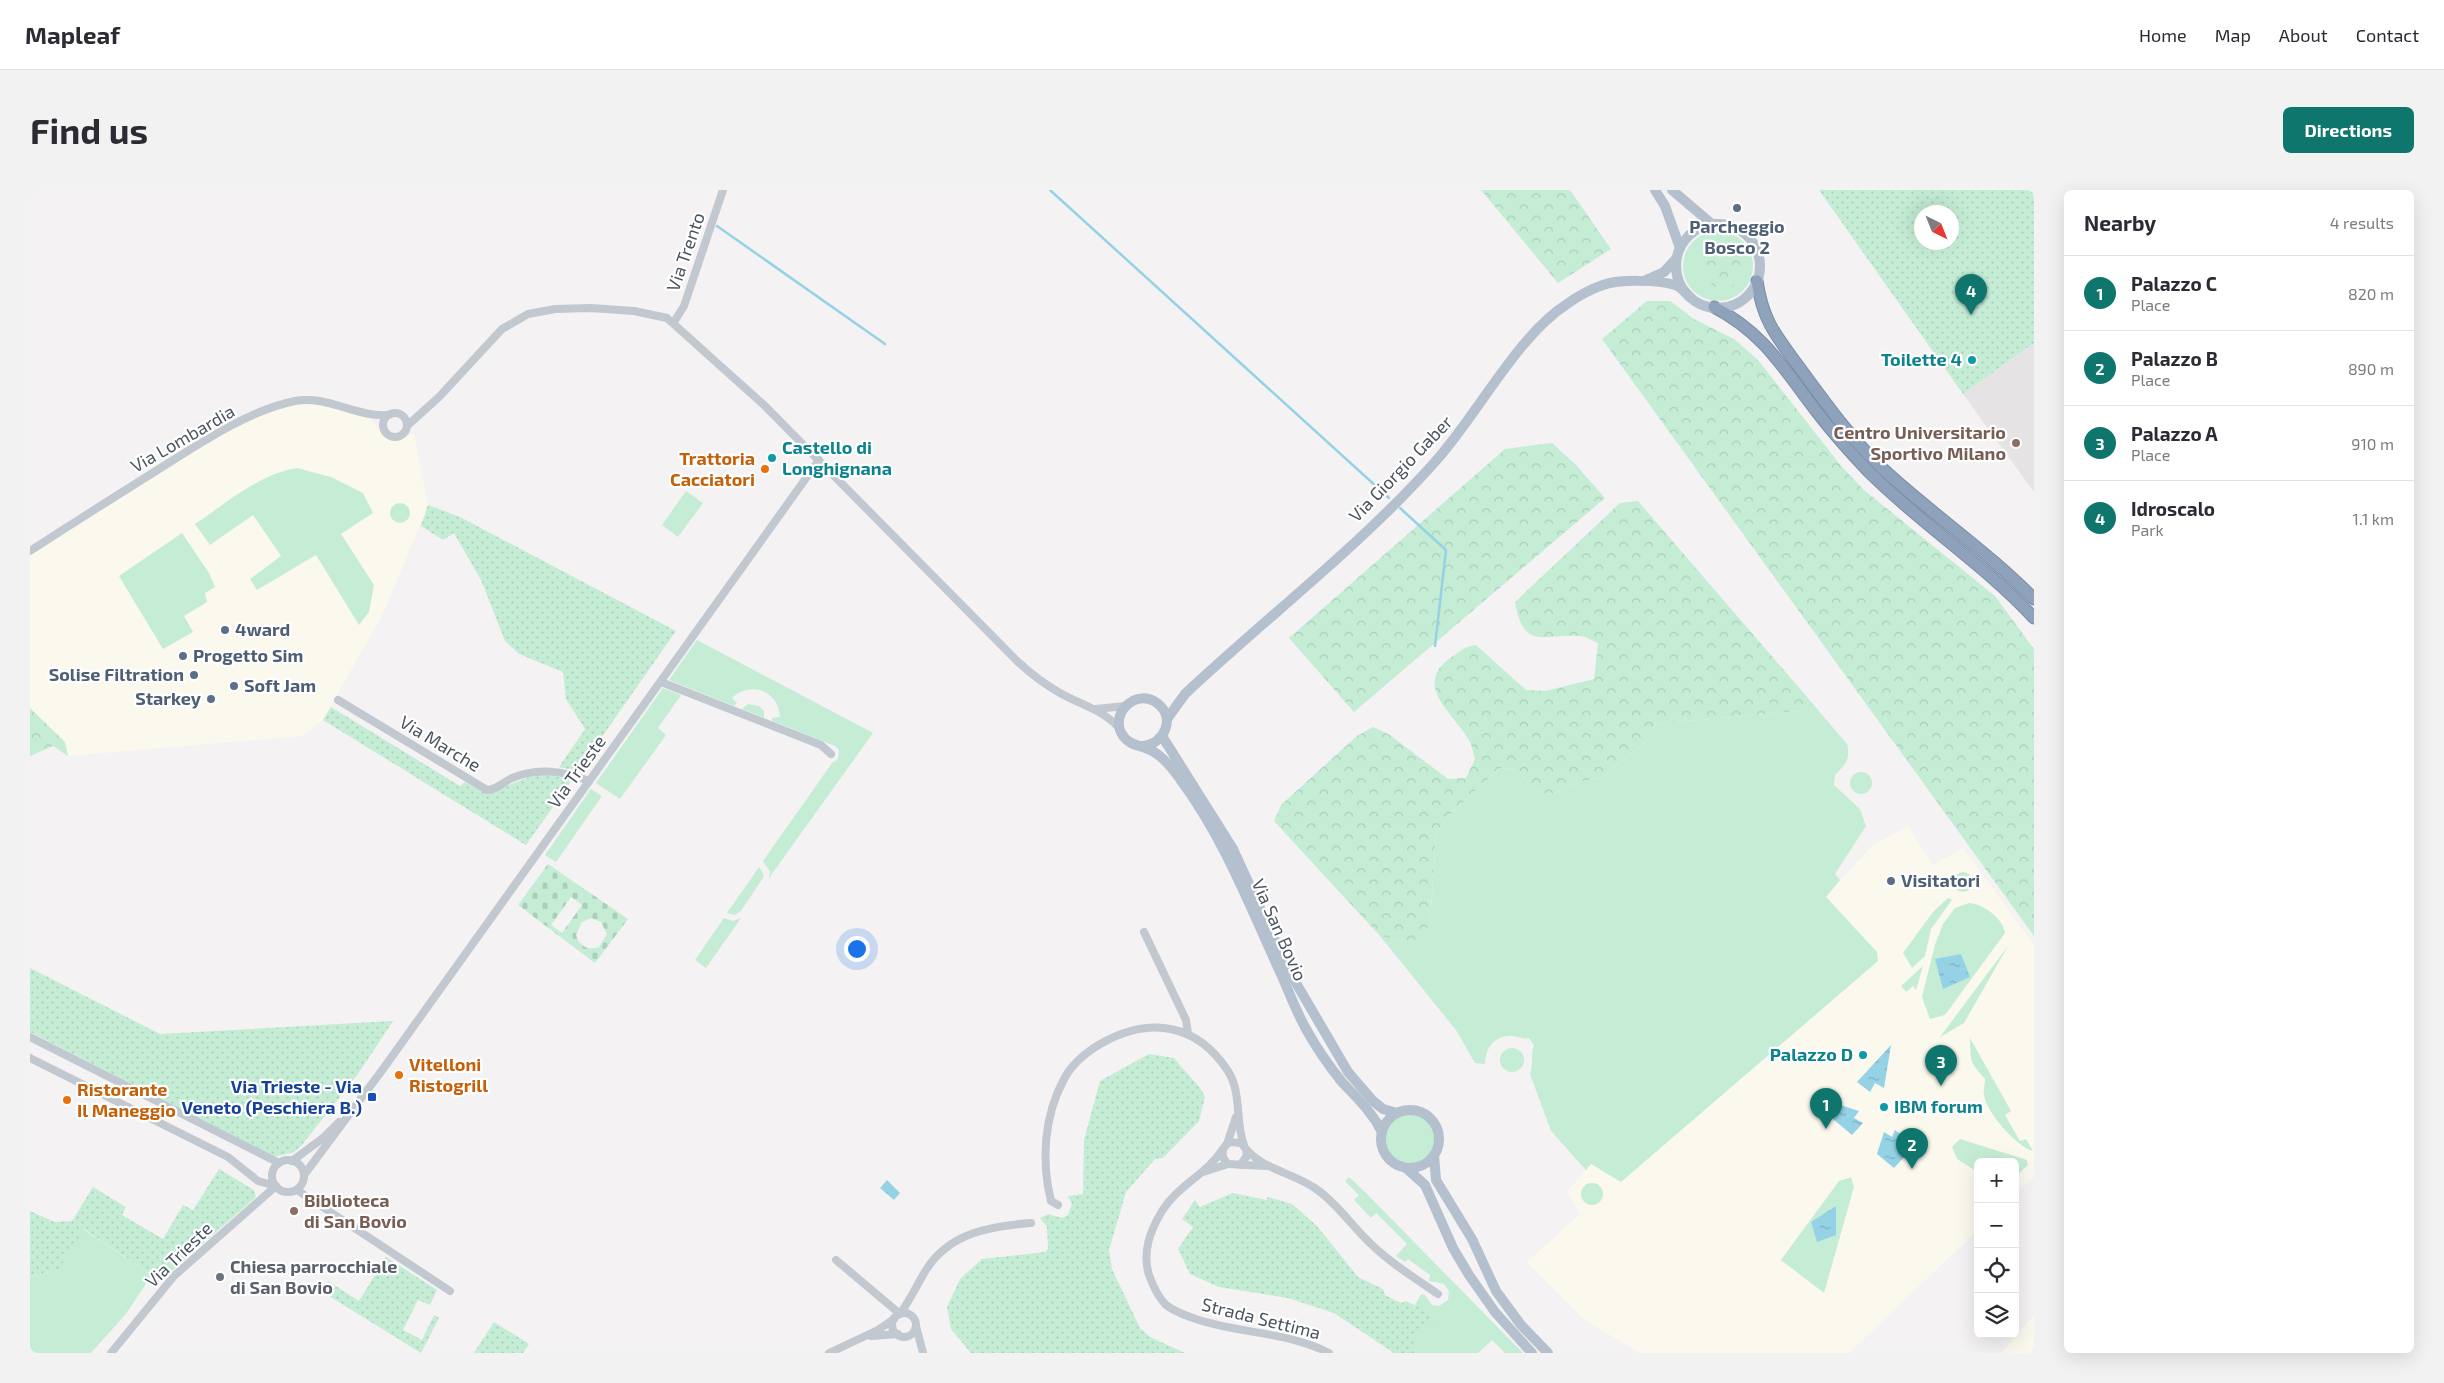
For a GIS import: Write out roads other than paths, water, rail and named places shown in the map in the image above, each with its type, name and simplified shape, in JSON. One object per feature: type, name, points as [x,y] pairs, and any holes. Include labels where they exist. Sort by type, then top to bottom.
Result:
[{"type":"highway","points":[[1757,281],[1760,301],[1767,321],[1810,382],[1857,442],[1891,477],[1990,558],[2034,599]]},
{"type":"highway","points":[[1714,308],[1731,316],[1757,336],[1776,356],[1828,426],[1871,473],[1907,506],[1992,576],[2034,618]]},
{"type":"main road","points":[[1655,190],[1665,206],[1678,254],[1679,282],[1690,297],[1701,304],[1714,308],[1727,307],[1740,301],[1750,293],[1757,281],[1760,262],[1751,240],[1732,226],[1713,224],[1691,234],[1678,254]]},
{"type":"main road","points":[[1672,190],[1713,224]]},
{"type":"main road","name":"Via Giorgio Gaber","points":[[1638,282],[1664,272],[1678,254]]},
{"type":"main road","name":"Via Giorgio Gaber","points":[[1167,719],[1185,694],[1332,562],[1434,464],[1461,432],[1533,333],[1556,311],[1603,285],[1638,282],[1674,285],[1690,297]]},
{"type":"main road","name":"Via Giorgio Gaber","points":[[1158,704],[1185,694]]},
{"type":"main road","points":[[1120,728],[1120,714],[1125,706],[1140,698],[1151,700],[1158,704],[1164,711],[1167,719],[1162,736],[1152,744],[1143,746]]},
{"type":"main road","name":"Via San Bovio","points":[[1120,728],[1128,741],[1155,752],[1167,763],[1198,806],[1227,855],[1306,1028],[1329,1066],[1368,1108],[1382,1132],[1382,1146],[1386,1156],[1396,1164],[1406,1168],[1425,1186],[1453,1248],[1469,1275],[1496,1312],[1532,1353]]},
{"type":"main road","name":"Via San Bovio","points":[[1162,736],[1234,849],[1289,971],[1348,1072],[1373,1101],[1384,1109],[1396,1113],[1413,1110],[1430,1118],[1437,1128],[1439,1138],[1434,1155],[1436,1180],[1472,1239],[1496,1291],[1521,1325],[1548,1353]]},
{"type":"main road","points":[[1382,1132],[1388,1119],[1396,1113]]},
{"type":"main road","points":[[1406,1168],[1420,1166],[1434,1155]]},
{"type":"street","name":"Via Trento","points":[[674,322],[684,306],[723,190]]},
{"type":"street","points":[[404,417],[408,425],[439,396],[502,329],[528,314],[567,308],[617,310],[651,313],[674,322],[743,384],[1017,661],[1055,690],[1094,709],[1113,721],[1120,728]]},
{"type":"street","name":"Via Lombardia","points":[[30,551],[180,456],[257,414],[284,404],[305,400],[325,401],[365,412],[389,415],[399,414],[404,417],[419,414]]},
{"type":"street","name":"Via Lombardia","points":[[365,412],[383,426],[387,434],[395,438],[404,434],[408,425]]},
{"type":"street","points":[[383,426],[389,415]]},
{"type":"street","name":"Via Trieste","points":[[359,1103],[819,460]]},
{"type":"street","points":[[660,682],[821,745],[831,754]]},
{"type":"street","name":"Via Marche","points":[[338,700],[487,790],[513,778],[538,771],[563,773],[589,781]]},
{"type":"street","points":[[1094,709],[1125,706]]},
{"type":"street","points":[[1144,932],[1186,1020],[1188,1034]]},
{"type":"street","name":"Strada Settima","points":[[1058,1205],[1050,1201],[1045,1180],[1045,1159],[1051,1115],[1064,1077],[1075,1063],[1095,1047],[1134,1029],[1148,1027],[1188,1034],[1212,1051],[1229,1073],[1236,1095],[1237,1116],[1245,1147],[1252,1156],[1270,1167],[1298,1178],[1318,1190],[1337,1206],[1378,1251],[1438,1294]]},
{"type":"street","points":[[30,1037],[279,1163],[292,1161],[323,1138],[359,1103]]},
{"type":"street","points":[[30,1058],[228,1157],[258,1181],[276,1186],[287,1192],[297,1190],[303,1182],[304,1175],[359,1103]]},
{"type":"street","name":"Strada Settima","points":[[1237,1116],[1225,1146],[1201,1173],[1174,1195],[1163,1209],[1150,1236],[1146,1264],[1152,1284],[1161,1300],[1172,1309],[1203,1322],[1303,1343],[1329,1353]]},
{"type":"street","points":[[1228,1164],[1224,1159],[1225,1146],[1234,1141],[1245,1147],[1247,1156],[1240,1165]]},
{"type":"street","points":[[292,1161],[300,1166],[304,1175]]},
{"type":"street","points":[[276,1186],[273,1174],[279,1163]]},
{"type":"street","name":"Strada Settima","points":[[1201,1173],[1228,1164],[1270,1167]]},
{"type":"street","name":"Via Trieste","points":[[110,1353],[174,1276],[276,1186]]},
{"type":"street","points":[[297,1190],[450,1290]]},
{"type":"street","points":[[923,1353],[900,1335],[892,1326],[926,1269],[940,1253],[958,1239],[979,1229],[1031,1222]]},
{"type":"street","points":[[836,1260],[897,1316]]},
{"type":"street","points":[[917,1286],[913,1300],[923,1353]]},
{"type":"street","points":[[829,1353],[864,1337],[897,1316],[911,1315],[916,1323]]},
{"type":"street","points":[[864,1337],[912,1334],[916,1323]]},
{"type":"water","points":[[1961,954],[1970,977],[1943,989],[1935,959]]},
{"type":"water","points":[[1891,1045],[1884,1088],[1875,1083],[1870,1092],[1857,1082]]},
{"type":"water","points":[[1837,1104],[1859,1111],[1854,1118],[1863,1123],[1852,1135],[1827,1114]]},
{"type":"water","points":[[1895,1130],[1915,1145],[1894,1168],[1877,1154],[1884,1132],[1892,1137]]},
{"type":"water","points":[[887,1180],[900,1193],[894,1200],[880,1188]]},
{"type":"water","points":[[1836,1206],[1836,1235],[1817,1242],[1811,1222]]},
{"type":"waterway","points":[[1050,190],[1389,498]]},
{"type":"waterway","points":[[717,226],[885,344]]},
{"type":"waterway","points":[[1400,508],[1446,550],[1435,646]]},
{"type":"place","name":"Parcheggio Bosco 2","points":[[1737,208]]},
{"type":"place","name":"Idroscalo","points":[[1971,315]]},
{"type":"place","name":"Toilette 4","points":[[1972,360]]},
{"type":"place","name":"Centro Universitario Sportivo Milano","points":[[2016,443]]},
{"type":"place","name":"Castello di Longhignana","points":[[772,458]]},
{"type":"place","name":"Trattoria Cacciatori","points":[[765,469]]},
{"type":"place","name":"4ward","points":[[225,630]]},
{"type":"place","name":"Progetto Sim","points":[[183,656]]},
{"type":"place","name":"Solise Filtration","points":[[194,675]]},
{"type":"place","name":"Soft Jam","points":[[234,686]]},
{"type":"place","name":"Starkey","points":[[211,699]]},
{"type":"place","name":"Visitatori","points":[[1891,881]]},
{"type":"place","name":"Palazzo D","points":[[1863,1055]]},
{"type":"place","name":"Vitelloni Ristogrill","points":[[399,1075]]},
{"type":"place","name":"Palazzo A","points":[[1941,1086]]},
{"type":"place","name":"Via Trieste - Via Veneto (Peschiera B.)","points":[[372,1097]]},
{"type":"place","name":"Ristorante Il Maneggio","points":[[67,1100]]},
{"type":"place","name":"IBM forum","points":[[1884,1107]]},
{"type":"place","name":"Palazzo C","points":[[1826,1129]]},
{"type":"place","name":"Palazzo B","points":[[1912,1169]]},
{"type":"place","name":"Biblioteca di San Bovio","points":[[294,1211]]},
{"type":"place","name":"Chiesa parrocchiale di San Bovio","points":[[220,1277]]}]
